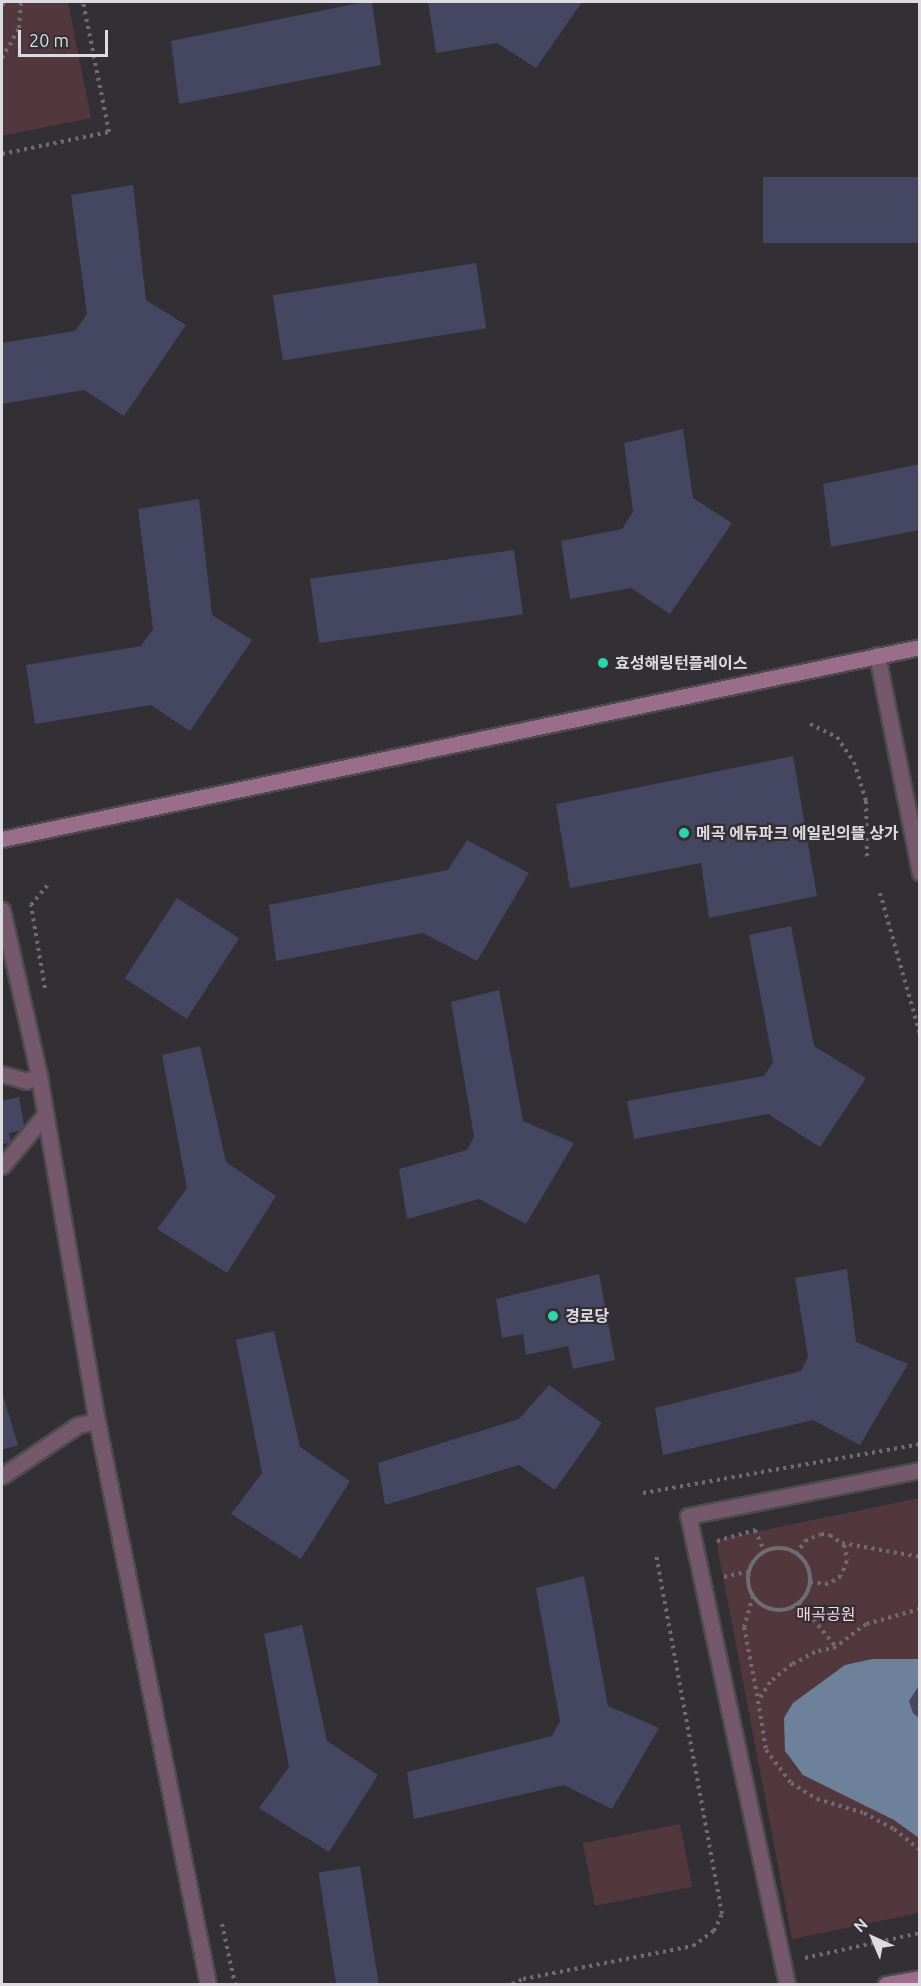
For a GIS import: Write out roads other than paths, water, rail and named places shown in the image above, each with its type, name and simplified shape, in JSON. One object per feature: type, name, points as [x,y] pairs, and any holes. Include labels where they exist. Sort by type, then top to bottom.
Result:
[{"type":"street","points":[[2,839],[920,646]]},
{"type":"street","points":[[877,655],[920,873]]},
{"type":"street","points":[[2,910],[39,1076],[97,1421],[208,1984]]},
{"type":"street","points":[[2,1074],[26,1081],[39,1076]]},
{"type":"street","points":[[2,1166],[44,1116]]},
{"type":"street","points":[[2,1476],[78,1425],[97,1421]]},
{"type":"street","points":[[787,1984],[688,1516],[920,1470]]},
{"type":"street","points":[[886,1984],[920,1978]]},
{"type":"water","points":[[872,1659],[919,1659],[919,1838],[894,1820],[803,1775],[785,1751],[784,1718],[793,1703],[845,1665]]},
{"type":"place","name":"효성해링턴플레이스","points":[[603,663]]},
{"type":"place","name":"메곡 에듀파크 에일린의뜰 상가","points":[[684,833]]},
{"type":"place","name":"경로당","points":[[553,1316]]},
{"type":"park label","name":"매곡공원","points":[[826,1614]]}]
